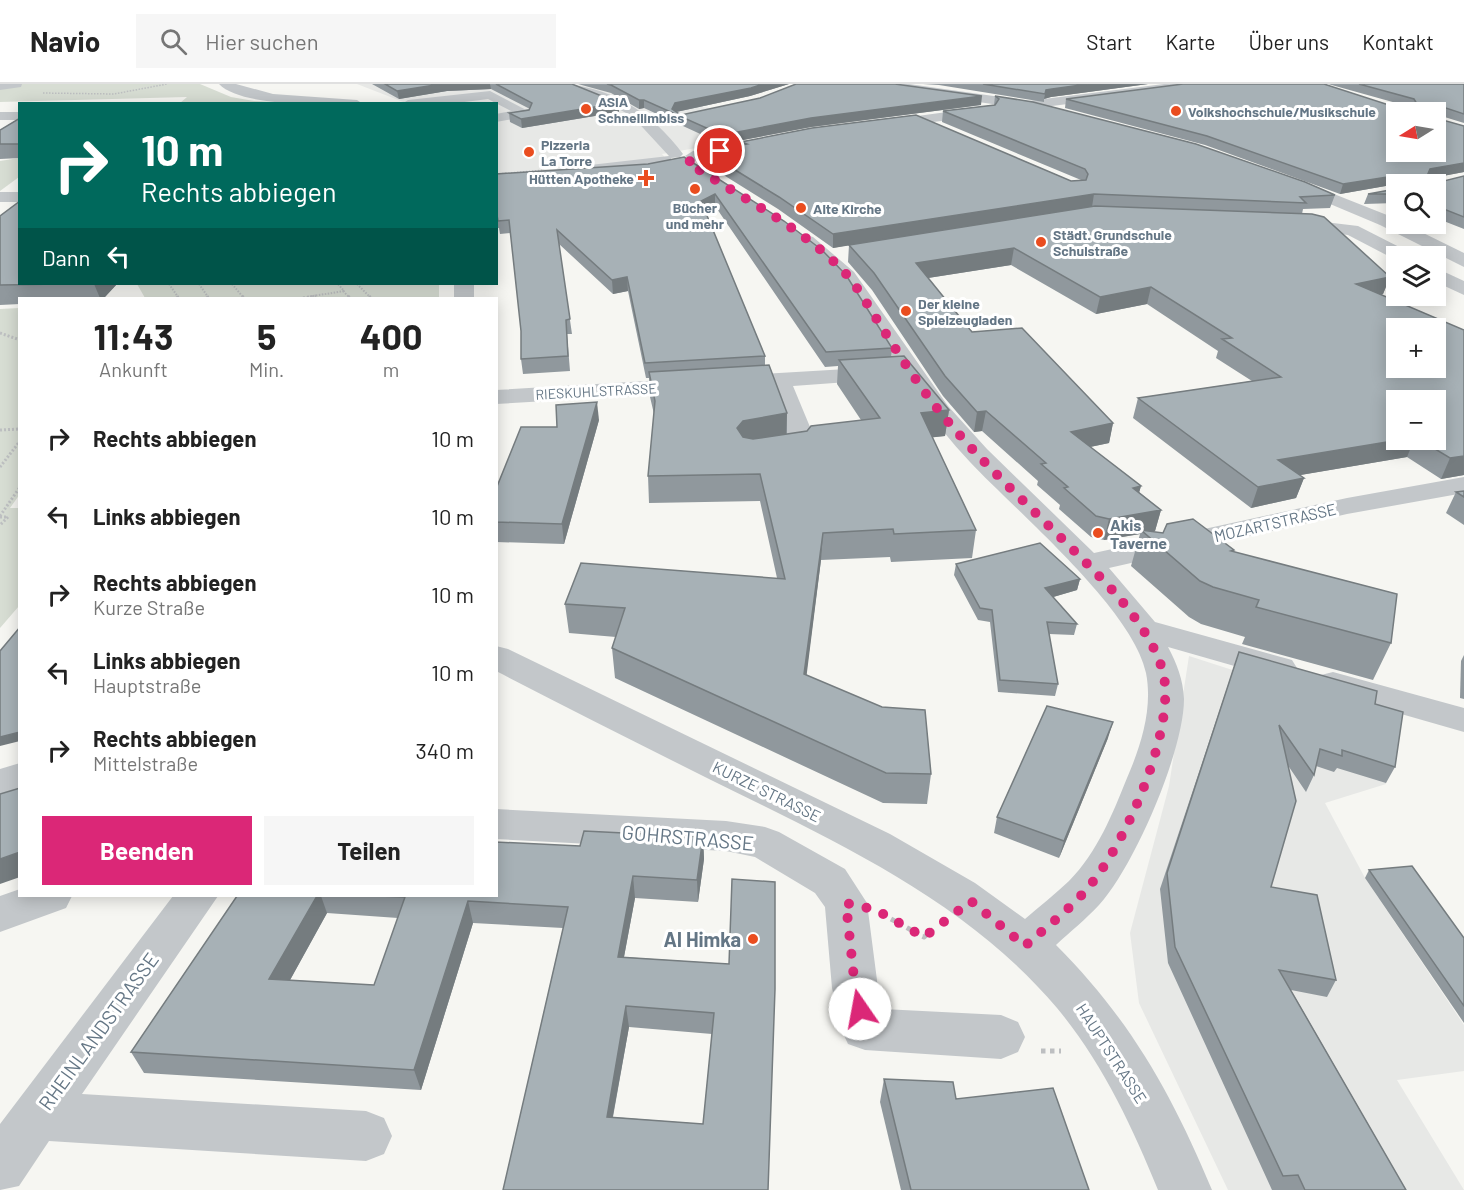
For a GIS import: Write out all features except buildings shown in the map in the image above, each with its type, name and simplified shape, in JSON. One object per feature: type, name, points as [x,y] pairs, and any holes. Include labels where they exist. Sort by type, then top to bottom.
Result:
[{"type":"street","points":[[0,86],[16,84]]},
{"type":"street","points":[[225,84],[256,94],[337,102]]},
{"type":"street","points":[[561,84],[608,98],[637,113],[684,160]]},
{"type":"street","points":[[883,84],[1030,105],[1069,114]]},
{"type":"street","points":[[858,127],[1030,105],[1126,96],[1194,84]]},
{"type":"street","points":[[283,98],[337,88],[350,102]]},
{"type":"street","points":[[426,102],[490,95],[525,113],[498,118]]},
{"type":"street","points":[[0,116],[18,116]]},
{"type":"street","points":[[917,120],[951,134]]},
{"type":"street","points":[[576,172],[684,160],[769,141]]},
{"type":"street","points":[[1271,174],[1342,201],[1464,261]]},
{"type":"street","points":[[0,197],[18,197]]},
{"type":"street","points":[[1342,201],[1366,197]]},
{"type":"street","points":[[0,216],[18,203]]},
{"type":"street","points":[[1271,222],[1307,223],[1352,230],[1386,248]]},
{"type":"street","points":[[792,231],[838,255],[847,276],[939,411],[978,455],[1088,564],[1129,610],[1143,629],[1163,671],[1166,698],[1154,759],[1132,814],[1102,870],[1085,892],[1025,946]]},
{"type":"street","points":[[1446,279],[1464,289]]},
{"type":"street","name":"RIESKUHLSTRASSE","points":[[498,397],[910,371]]},
{"type":"street","points":[[752,455],[796,449],[802,439],[779,380]]},
{"type":"street","name":"MOZARTSTRASSE","points":[[1088,564],[1347,506],[1464,485]]},
{"type":"street","points":[[1143,629],[1464,720]]},
{"type":"street","name":"KURZE STRASSE","points":[[498,658],[866,839],[971,901],[1025,946]]},
{"type":"street","points":[[0,783],[18,778]]},
{"type":"street","name":"GOHRSTRASSE","points":[[498,824],[726,836],[765,843],[830,881],[846,903]]},
{"type":"street","points":[[0,914],[48,897]]},
{"type":"street","name":"RHEINLANDSTRASSE","points":[[0,1167],[196,897]]},
{"type":"street","points":[[846,903],[855,988],[865,1029],[1001,1037]]},
{"type":"street","name":"HAUPTSTRASSE","points":[[1025,946],[1074,994],[1115,1051],[1147,1105],[1185,1190]]},
{"type":"street","points":[[37,1116],[366,1136]]},
{"type":"path","points":[[44,93],[107,94],[167,84]]},
{"type":"path","points":[[498,174],[544,170]]},
{"type":"path","points":[[233,285],[243,297]]},
{"type":"path","points":[[309,297],[344,291],[339,285]]},
{"type":"path","points":[[358,285],[370,297]]},
{"type":"path","points":[[344,291],[349,297]]},
{"type":"path","points":[[0,333],[18,339]]},
{"type":"path","points":[[0,430],[18,429]]},
{"type":"path","points":[[0,467],[18,444]]},
{"type":"path","points":[[0,525],[8,517],[0,516],[18,490]]},
{"type":"path","points":[[846,903],[876,910],[924,937],[971,901]]},
{"type":"path","points":[[1001,1037],[1018,1052],[1115,1051]]},
{"type":"shaded area","points":[[0,84],[200,84],[231,97],[278,102],[181,102],[187,97],[0,102]]},
{"type":"shaded area","points":[[357,84],[648,84],[693,106],[728,110],[781,133],[662,154],[675,169],[498,207],[498,102],[403,102]]},
{"type":"shaded area","points":[[18,158],[18,178],[0,191],[0,161]]},
{"type":"shaded area","points":[[138,285],[439,285],[439,297],[144,297]]},
{"type":"shaded area","points":[[18,308],[18,497],[10,508],[18,508],[18,607],[0,628],[0,309]]},
{"type":"shaded area","points":[[1189,656],[1394,722],[1386,784],[1325,803],[1365,878],[1464,1025],[1464,1071],[1397,1080],[1464,1190],[1228,1190],[1139,1003],[1130,933],[1169,786]]},
{"type":"place","name":"ASIA Schnellimbiss","points":[[586,109]]},
{"type":"place","name":"Volkshochschule/Musikschule","points":[[1176,111]]},
{"type":"place","name":"Pizzeria La Torre","points":[[529,152]]},
{"type":"place","name":"Hütten Apotheke","points":[[646,178]]},
{"type":"place","name":"Bücher und mehr","points":[[695,189]]},
{"type":"place","name":"Alte Kirche","points":[[801,208]]},
{"type":"place","name":"Städt. Grundschule Schulstraße","points":[[1041,242]]},
{"type":"place","name":"Der kleine Spielzeugladen","points":[[906,311]]},
{"type":"place","name":"Akis Taverne","points":[[1098,533]]},
{"type":"place","name":"Al Himka","points":[[753,939]]},
{"type":"route","points":[[720,151],[693,156],[696,159],[687,162],[757,205],[820,252],[847,276],[939,411],[978,455],[1088,564],[1129,610],[1143,629],[1163,671],[1166,698],[1164,720],[1154,759],[1132,814],[1102,870],[1085,892],[1025,946],[971,901],[924,937],[876,910],[846,903],[855,988],[860,1009]]}]
